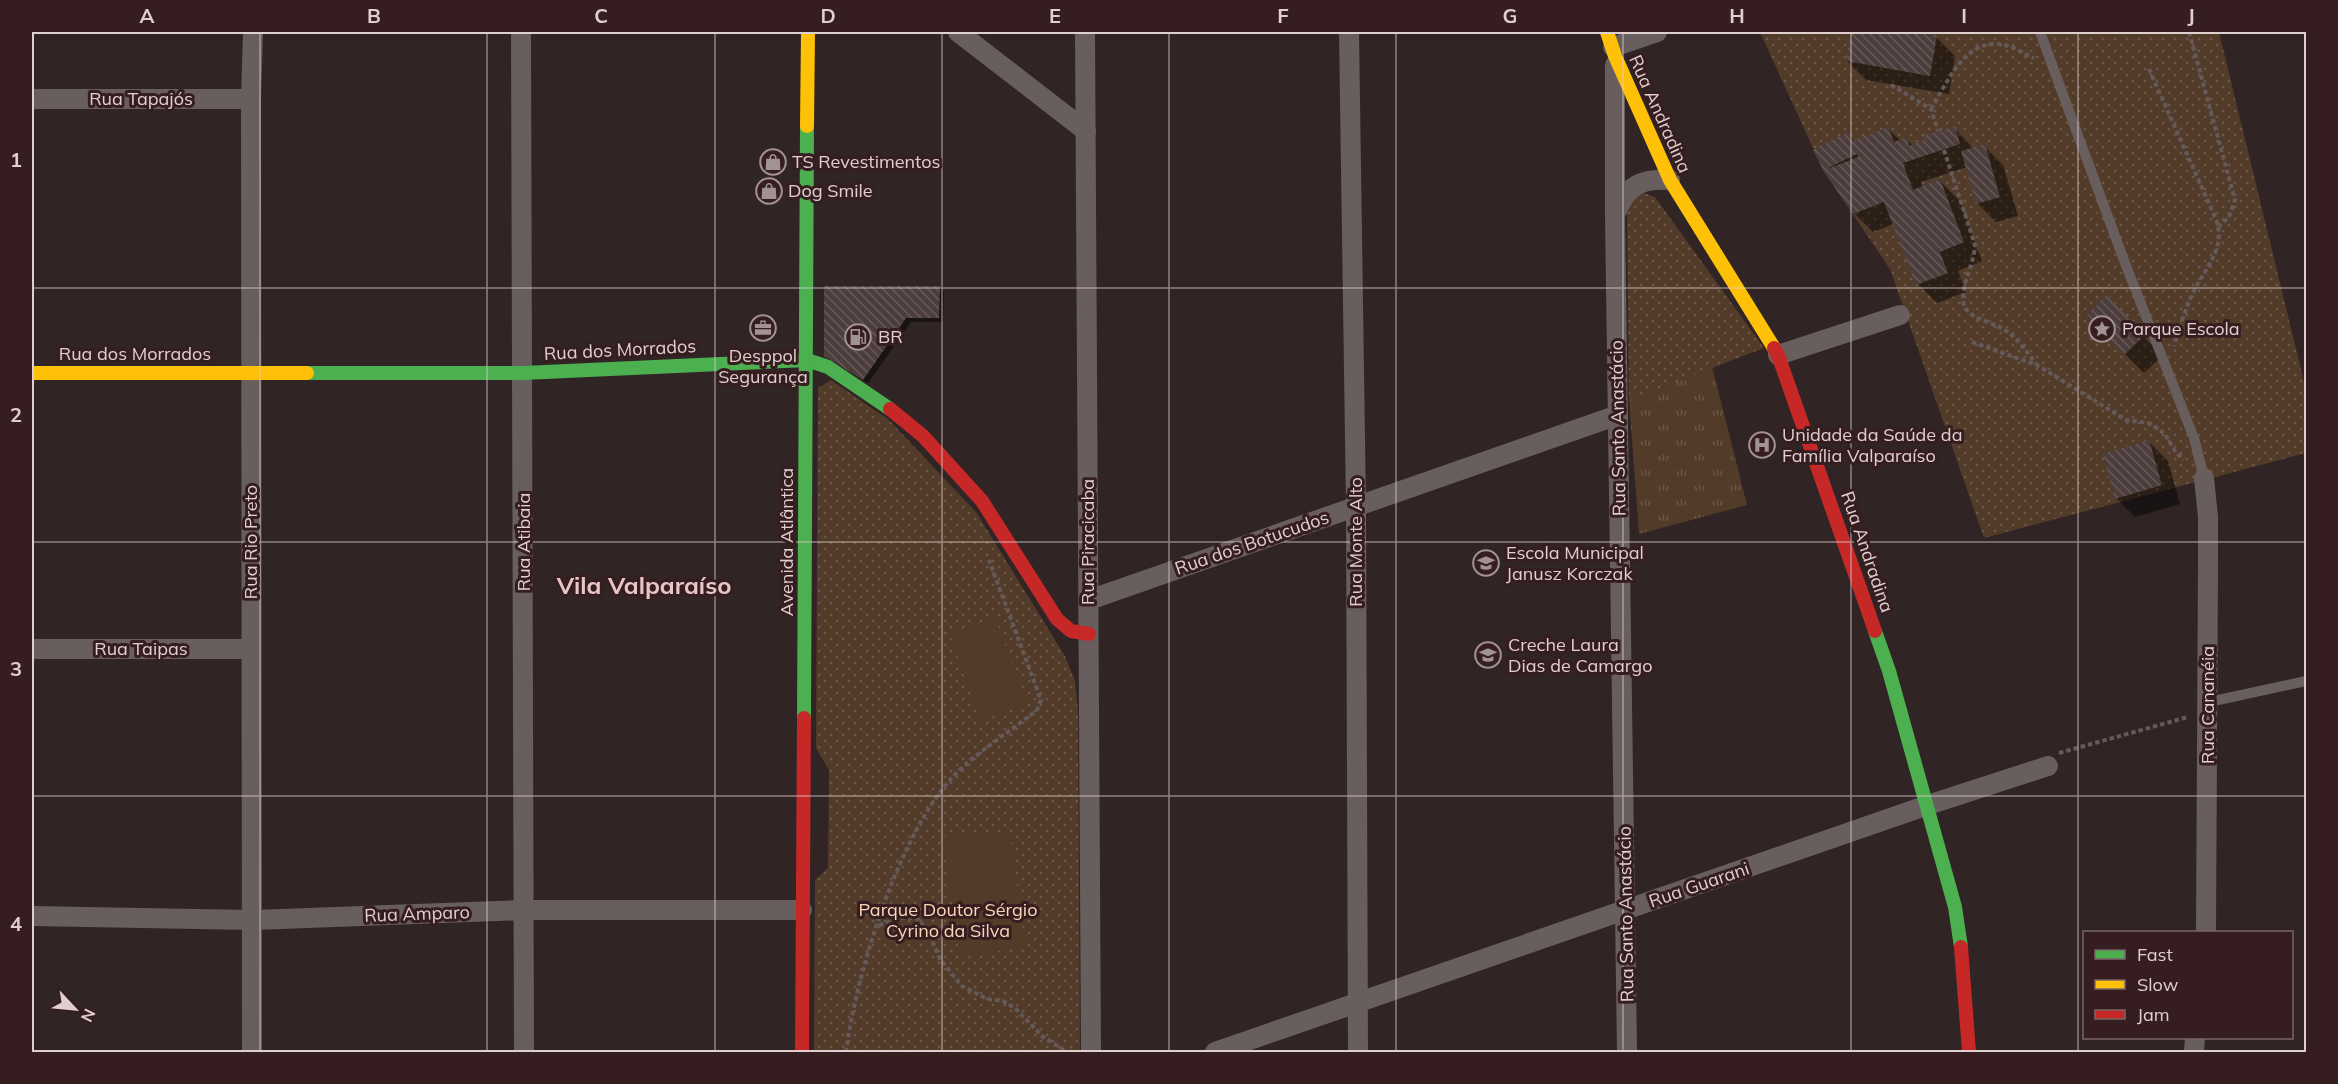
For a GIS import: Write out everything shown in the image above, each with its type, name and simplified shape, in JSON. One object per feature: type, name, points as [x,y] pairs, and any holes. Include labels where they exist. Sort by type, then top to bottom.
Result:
[{"type":"street","name":"Rua Rio Preto","points":[[252,1053],[250,649],[253,32]]},
{"type":"street","name":"Rua Atibaia","points":[[521,32],[524,373],[524,1053]]},
{"type":"street","name":"Avenida Atlântica","points":[[802,1053],[807,32]]},
{"type":"street","points":[[958,32],[1086,130]]},
{"type":"street","name":"Rua Piracicaba","points":[[1085,32],[1091,1053]]},
{"type":"street","name":"Rua Monte Alto","points":[[1349,32],[1356,506],[1358,1053]]},
{"type":"street","points":[[1612,45],[1657,32]]},
{"type":"street","name":"Rua Andradina","points":[[1612,45],[1670,180],[1778,355],[1889,671],[1928,805],[1959,928],[1969,1053]]},
{"type":"street","name":"Rua Santo Anastácio","points":[[1612,45],[1627,1053]]},
{"type":"street","name":"Rua Tapajós","points":[[32,99],[251,99]]},
{"type":"street","points":[[1615,216],[1620,201],[1638,184],[1655,179],[1670,180]]},
{"type":"street","points":[[1778,355],[1900,315]]},
{"type":"street","name":"Rua dos Morrados","points":[[32,373],[524,373],[807,360],[828,367],[884,404],[918,431],[982,501],[1058,619],[1071,631],[1089,634]]},
{"type":"street","name":"Rua dos Botucudos","points":[[1089,600],[1618,415]]},
{"type":"street","name":"Rua Cananéia","points":[[2203,472],[2208,517],[2209,706],[2206,931]]},
{"type":"street","name":"Rua Taipas","points":[[32,649],[250,649]]},
{"type":"street","name":"Rua Guarani","points":[[1215,1053],[1928,805],[2048,766]]},
{"type":"street","name":"Rua Amparo","points":[[32,916],[252,920],[525,910],[802,910]]},
{"type":"lane","points":[[2040,32],[2125,263],[2194,438],[2203,472]]},
{"type":"lane","points":[[2209,706],[2307,681]]},
{"type":"path","points":[[2189,32],[2235,200],[2229,217],[2219,226]]},
{"type":"path","points":[[1931,109],[1959,64],[1978,48],[1994,44],[2004,45],[2052,63]]},
{"type":"path","points":[[2149,69],[2219,226],[2218,248],[2187,304],[2167,366]]},
{"type":"path","points":[[1891,85],[1931,109],[1938,131]]},
{"type":"path","points":[[1944,150],[1975,245],[1963,302],[1967,311],[1973,315],[2005,330],[2022,345],[2037,365]]},
{"type":"path","points":[[1972,342],[2037,365],[2126,420],[2148,423],[2160,429],[2180,457],[2203,472]]},
{"type":"path","points":[[846,1053],[855,1005],[878,925],[897,872],[919,826],[940,793],[966,764],[1037,710],[1041,700],[987,554]]},
{"type":"path","points":[[2048,766],[2051,755],[2209,706]]},
{"type":"path","points":[[878,925],[906,916],[918,919],[928,931],[940,959],[962,986],[987,999],[1003,1001],[1015,1008],[1043,1037],[1067,1053]]},
{"type":"green space","name":"Parque Escola","points":[[1760,32],[2219,32],[2306,390],[2306,453],[1984,538],[1890,269],[1823,170]]},
{"type":"green space","points":[[1644,193],[1655,197],[1764,348],[1629,400],[1627,205],[1638,195]]},
{"type":"green space","points":[[1712,366],[1747,505],[1639,534],[1629,400]]},
{"type":"green space","name":"Parque Doutor Sérgio Cyrino da Silva","points":[[831,380],[889,420],[976,512],[1065,656],[1075,681],[1078,711],[1080,1052],[814,1052],[815,880],[828,868],[829,770],[816,748],[818,388]]},
{"type":"green space","points":[[996,619],[1026,704],[980,721],[950,635]]},
{"type":"green space","points":[[1010,834],[1025,946],[960,958],[942,837]]},
{"type":"building","points":[[1851,32],[1915,32],[1937,35],[1930,76],[1846,61]]},
{"type":"building","points":[[1955,126],[1960,144],[1903,163],[1913,190],[1940,179],[1964,242],[1940,252],[1948,273],[1916,285],[1884,202],[1853,214],[1823,170],[1813,150],[1848,132],[1852,141],[1888,127],[1894,142],[1907,137],[1909,146],[1924,140],[1923,136]],"holes":[[[1857,154],[1858,157],[1830,168]]]},
{"type":"building","points":[[1985,144],[2000,197],[1976,204],[1961,151]]},
{"type":"building","name":"BR","points":[[824,286],[940,286],[939,318],[906,318],[863,380],[824,356]]},
{"type":"building","points":[[2107,295],[2144,336],[2124,355],[2087,314]]},
{"type":"building","points":[[2149,440],[2162,485],[2115,499],[2103,454]]},
{"type":"traffic: fast","points":[[804,718],[807,126]]},
{"type":"traffic: fast","points":[[307,373],[523,373],[807,360],[828,367],[890,409]]},
{"type":"traffic: fast","points":[[1875,631],[1889,671],[1955,907],[1961,947]]},
{"type":"traffic: slow","points":[[807,126],[808,32]]},
{"type":"traffic: slow","points":[[1607,32],[1615,56],[1670,180],[1774,348]]},
{"type":"traffic: slow","points":[[32,373],[307,373]]},
{"type":"traffic: jam","points":[[1774,348],[1875,631]]},
{"type":"traffic: jam","points":[[890,409],[923,436],[982,501],[1057,619],[1071,631],[1089,634]]},
{"type":"traffic: jam","points":[[802,1052],[804,718]]},
{"type":"traffic: jam","points":[[1961,947],[1969,1052]]},
{"type":"place","name":"TS Revestimentos","points":[[773,162]]},
{"type":"place","name":"Dog Smile","points":[[769,191]]},
{"type":"place","name":"Desppol Segurança","points":[[763,328]]},
{"type":"place","name":"Parque Escola","points":[[2102,329]]},
{"type":"place","name":"BR","points":[[858,337]]},
{"type":"place","name":"Unidade da Saúde da Família Valparaíso","points":[[1762,445]]},
{"type":"place","name":"Escola Municipal Janusz Korczak","points":[[1486,563]]},
{"type":"place","name":"Creche Laura Dias de Camargo","points":[[1488,655]]},
{"type":"district","name":"Vila Valparaíso","points":[[644,586]]}]
